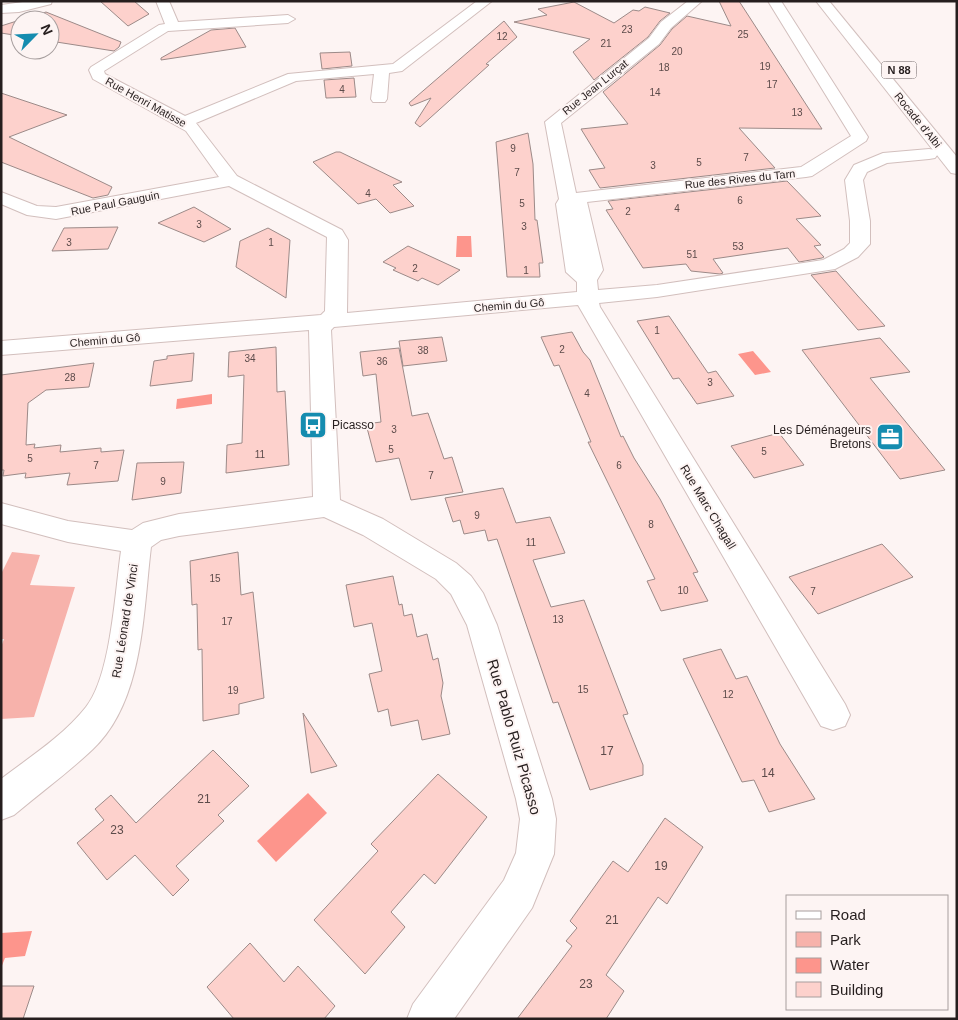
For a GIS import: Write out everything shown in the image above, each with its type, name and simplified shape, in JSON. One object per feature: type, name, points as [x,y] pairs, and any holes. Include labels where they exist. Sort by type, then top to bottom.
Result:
[{"type":"main road","points":[[1,9],[19,8],[46,1]]},
{"type":"main road","points":[[162,1],[173,27]]},
{"type":"main road","points":[[184,122],[206,116],[293,77],[397,68],[406,64],[469,12],[486,1]]},
{"type":"main road","name":"Rue Jean Lurçat","points":[[588,289],[576,272],[565,204],[568,199],[553,122],[654,41],[666,26],[696,1]]},
{"type":"main road","name":"Rue des Rives du Tarn","points":[[568,199],[806,172],[860,137],[774,1]]},
{"type":"main road","name":"Rocade d'Albi","points":[[822,1],[957,168]]},
{"type":"main road","name":"Rue Henri Matisse","points":[[288,19],[164,28],[96,70],[98,76],[192,128],[231,180],[335,234],[338,240],[336,313],[328,321]]},
{"type":"main road","points":[[379,99],[382,70]]},
{"type":"main road","name":"Chemin du Gô","points":[[1,348],[328,321],[588,289],[657,291],[828,265],[851,253],[860,244],[860,221],[854,180],[860,169],[883,158],[929,154]]},
{"type":"main road","name":"Rue Paul Gauguin","points":[[1,197],[34,211],[56,213],[231,180]]},
{"type":"main road","name":"Rue Marc Chagall","points":[[588,289],[589,307],[833,715]]},
{"type":"main road","points":[[1,514],[35,525],[114,540],[137,542],[153,531],[179,525],[327,506],[320,329],[328,321]]},
{"type":"main road","name":"Rue Pablo Ruiz Picasso","points":[[327,506],[373,527],[446,571],[461,585],[472,602],[482,625],[534,799],[538,819],[535,854],[518,894],[428,1019]]},
{"type":"main road","name":"Rue Léonard de Vinci","points":[[1,802],[82,737],[103,709],[112,693],[120,668],[137,542]]},
{"type":"green space","points":[[12,552],[40,555],[30,585],[75,587],[34,717],[1,719],[1,647],[4,639],[1,639],[1,574]]},
{"type":"water","points":[[457,236],[471,236],[472,257],[456,257]]},
{"type":"water","points":[[753,351],[771,372],[755,375],[738,354]]},
{"type":"water","points":[[212,394],[212,404],[176,409],[177,399]]},
{"type":"water","points":[[308,793],[327,813],[276,862],[257,841]]},
{"type":"water","points":[[32,931],[25,956],[5,958],[1,968],[1,933]]},
{"type":"building","points":[[100,1],[134,1],[149,14],[128,26]]},
{"type":"building","points":[[719,1],[739,1],[822,129],[739,128],[775,168],[600,188],[589,170],[605,168],[581,129],[628,124],[603,92],[660,45],[672,29],[687,16],[731,26]]},
{"type":"building","points":[[574,2],[614,23],[633,10],[639,11],[645,7],[670,13],[660,21],[648,37],[594,80],[573,52],[590,39],[514,22],[547,15],[538,9]]},
{"type":"building","points":[[60,18],[121,42],[114,51],[60,43]]},
{"type":"building","points":[[504,21],[517,37],[420,127],[415,123],[431,98],[411,106],[409,103]]},
{"type":"building","points":[[10,23],[10,34],[1,33],[1,26]]},
{"type":"building","points":[[235,28],[246,47],[161,60],[161,58],[211,30]]},
{"type":"building","points":[[350,52],[352,66],[322,69],[320,53]]},
{"type":"building","points":[[354,78],[356,97],[326,98],[324,80]]},
{"type":"building","points":[[1,93],[67,115],[9,137],[112,187],[108,195],[93,198],[1,162]]},
{"type":"building","points":[[528,133],[533,164],[535,220],[537,220],[543,263],[539,263],[540,277],[507,277],[496,142]]},
{"type":"building","points":[[340,152],[402,182],[393,185],[414,206],[390,213],[376,199],[358,204],[313,162]]},
{"type":"building","points":[[787,181],[821,216],[796,219],[821,245],[814,246],[824,257],[822,258],[799,262],[788,248],[713,259],[723,273],[720,274],[691,271],[686,264],[643,268],[606,210],[613,209],[608,201]]},
{"type":"building","points":[[194,207],[231,229],[204,242],[158,223]]},
{"type":"building","points":[[118,227],[108,249],[52,251],[64,228]]},
{"type":"building","points":[[268,228],[290,240],[286,298],[236,267],[240,241]]},
{"type":"building","points":[[408,246],[460,270],[438,285],[422,278],[418,281],[393,270],[396,268],[383,262]]},
{"type":"building","points":[[836,271],[885,326],[858,330],[811,275]]},
{"type":"building","points":[[669,316],[708,373],[716,371],[734,396],[697,404],[679,378],[673,379],[637,321]]},
{"type":"building","points":[[572,332],[583,352],[590,360],[621,437],[623,436],[634,458],[660,499],[698,572],[693,573],[708,601],[661,611],[647,581],[655,579],[588,442],[591,442],[559,365],[554,366],[541,337]]},
{"type":"building","points":[[442,337],[447,361],[403,366],[399,341]]},
{"type":"building","points":[[880,338],[910,372],[870,378],[945,470],[900,479],[802,350]]},
{"type":"building","points":[[276,347],[277,392],[285,391],[289,465],[226,473],[227,445],[242,443],[244,375],[228,377],[229,352]]},
{"type":"building","points":[[399,348],[412,416],[428,413],[444,459],[452,457],[463,492],[411,500],[399,458],[376,462],[366,424],[381,422],[376,374],[363,376],[360,352]]},
{"type":"building","points":[[194,353],[192,381],[150,386],[154,361],[167,359],[167,356]]},
{"type":"building","points":[[94,363],[89,387],[46,390],[28,403],[26,445],[35,444],[34,448],[61,445],[60,452],[101,448],[101,452],[124,450],[118,481],[67,485],[70,473],[25,478],[26,473],[3,476],[4,470],[1,470],[1,375]]},
{"type":"building","points":[[779,433],[804,465],[754,478],[731,446]]},
{"type":"building","points":[[184,462],[181,493],[132,500],[137,463]]},
{"type":"building","points":[[503,488],[516,523],[550,517],[565,553],[533,560],[551,607],[584,600],[628,714],[623,715],[643,765],[643,775],[590,790],[558,702],[553,703],[497,539],[488,541],[485,530],[464,534],[460,520],[453,522],[445,498]]},
{"type":"building","points":[[882,544],[913,577],[818,614],[789,577]]},
{"type":"building","points":[[238,552],[241,595],[253,592],[264,698],[239,704],[239,714],[203,721],[202,649],[198,650],[197,604],[192,605],[190,561]]},
{"type":"building","points":[[393,576],[399,605],[402,604],[404,616],[412,614],[417,637],[427,634],[433,660],[438,658],[443,683],[441,696],[450,734],[422,740],[418,720],[391,726],[388,709],[378,712],[369,674],[382,671],[372,623],[354,627],[346,585]]},
{"type":"building","points":[[721,649],[736,679],[747,676],[780,744],[815,799],[769,812],[754,780],[742,782],[683,659]]},
{"type":"building","points":[[303,713],[337,766],[311,773]]},
{"type":"building","points":[[213,750],[249,786],[218,815],[224,821],[176,866],[189,880],[173,896],[135,855],[107,880],[77,843],[104,820],[95,809],[111,795],[136,823]]},
{"type":"building","points":[[438,774],[487,817],[435,884],[424,874],[391,912],[405,927],[365,974],[314,920],[378,851],[371,844]]},
{"type":"building","points":[[665,818],[703,847],[667,904],[658,897],[606,975],[624,991],[606,1019],[517,1019],[572,946],[566,941],[577,928],[570,921],[613,861],[628,872]]},
{"type":"building","points":[[250,943],[284,982],[298,966],[335,1006],[324,1019],[234,1019],[207,987]]},
{"type":"building","points":[[1,986],[34,986],[23,1019],[1,1019]]},
{"type":"place","name":"Picasso","points":[[313,425]]},
{"type":"place","name":"Les Déménageurs Bretons","points":[[890,437]]}]
